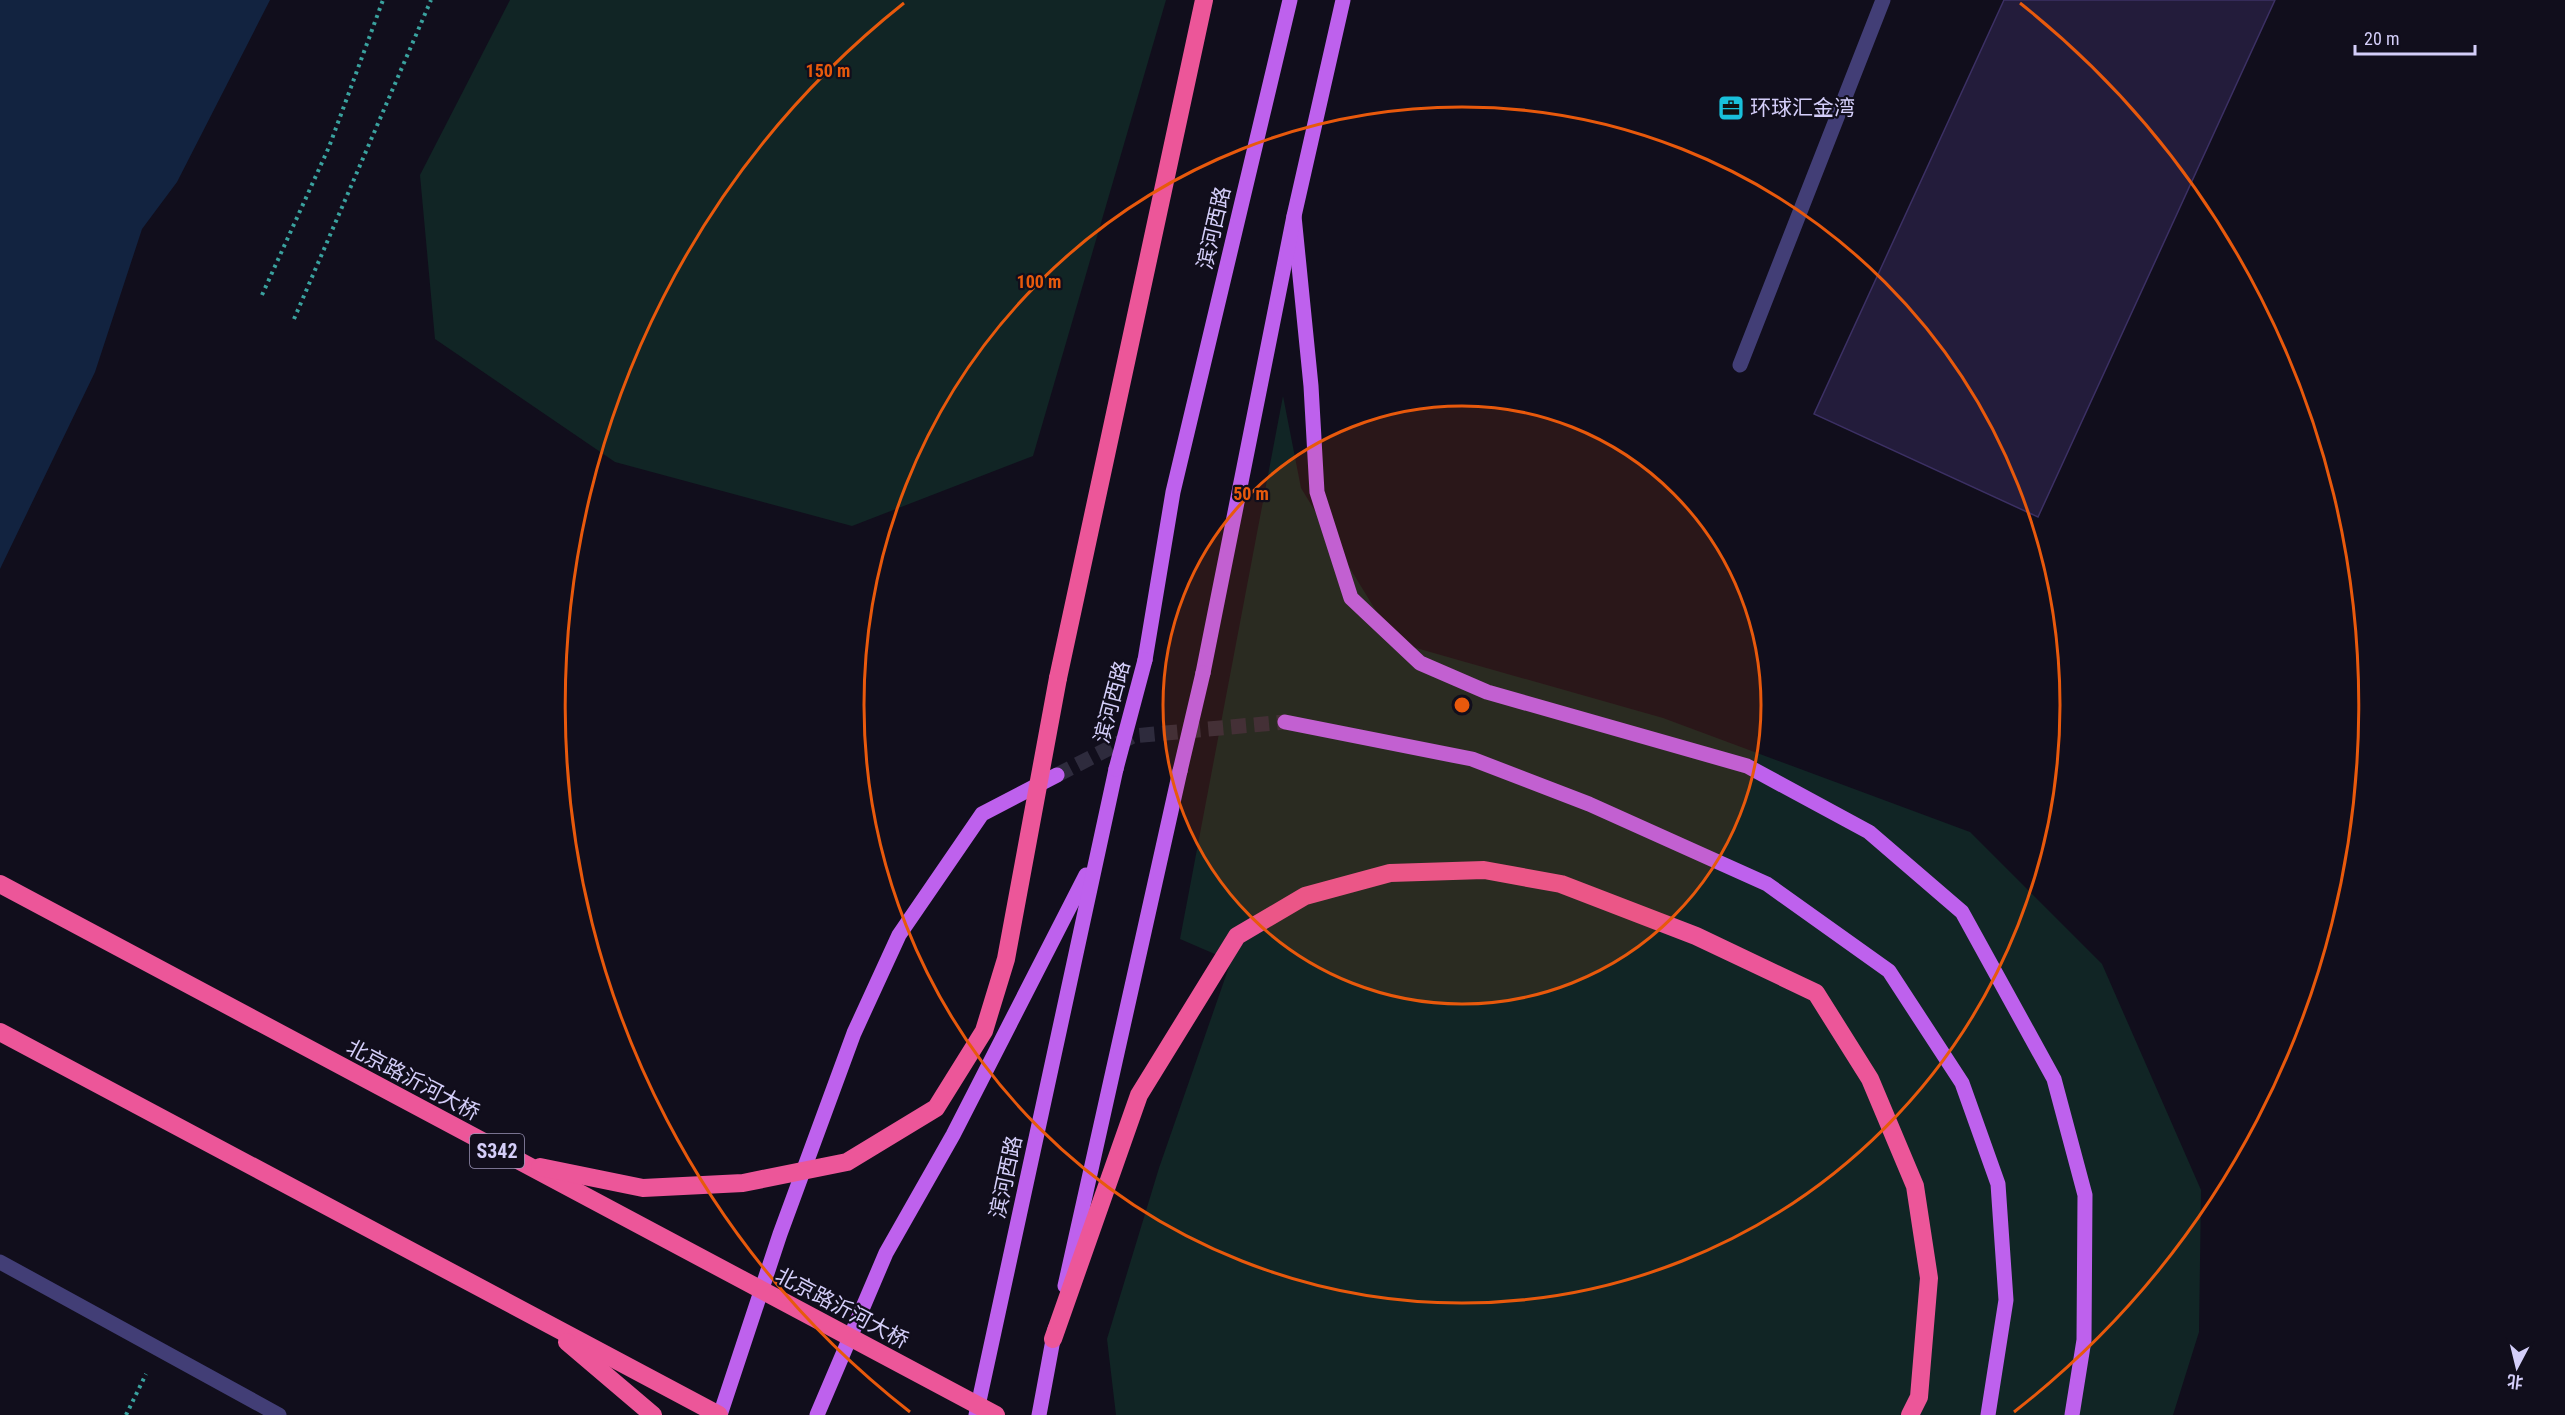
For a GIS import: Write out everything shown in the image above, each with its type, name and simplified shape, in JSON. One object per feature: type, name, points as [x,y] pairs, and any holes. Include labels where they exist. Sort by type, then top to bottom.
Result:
[{"type":"highway","points":[[520,1163],[643,1188],[743,1183],[847,1162],[936,1108],[984,1031],[1006,959],[1058,678],[1204,0]]},
{"type":"highway","points":[[1053,1339],[1139,1095],[1237,936],[1305,896],[1390,873],[1484,870],[1561,884],[1696,936],[1816,993],[1870,1079],[1915,1186],[1929,1278],[1919,1398],[1910,1415]]},
{"type":"highway","name":"北京路沂河大桥","points":[[0,884],[996,1415]]},
{"type":"highway","points":[[0,1032],[719,1415]]},
{"type":"highway","points":[[540,1320],[653,1415]]},
{"type":"main road","name":"滨河西路","points":[[976,1415],[1095,856],[1144,660],[1173,492],[1290,0]]},
{"type":"main road","points":[[1039,1415],[1053,1339],[1203,673],[1293,216],[1343,0]]},
{"type":"main road","points":[[1293,216],[1311,386],[1317,492],[1351,598],[1420,663],[1487,692],[1747,766],[1869,832],[1962,912],[2054,1079],[2085,1195],[2084,1340],[2072,1415]]},
{"type":"main road","points":[[1285,722],[1472,759],[1589,804],[1767,884],[1889,971],[1962,1083],[1998,1184],[2006,1300],[1988,1415]]},
{"type":"main road","points":[[719,1415],[780,1234],[854,1033],[899,935],[982,814],[1058,774]]},
{"type":"main road","points":[[817,1415],[886,1253],[953,1135],[1095,856]]},
{"type":"lane","points":[[1740,364],[1882,0]]},
{"type":"lane","points":[[0,1262],[279,1415]]},
{"type":"path","points":[[262,295],[329,147],[383,0]]},
{"type":"path","points":[[294,319],[431,0]]},
{"type":"path","points":[[126,1415],[158,1349]]},
{"type":"green space","points":[[510,0],[1166,0],[1033,456],[852,526],[615,462],[435,339],[420,175]]},
{"type":"green space","points":[[1283,396],[1301,488],[1395,642],[1663,718],[1970,832],[2102,964],[2201,1190],[2199,1332],[2173,1415],[1116,1415],[1107,1339],[1159,1168],[1231,961],[1180,939]]},
{"type":"water","points":[[0,0],[270,0],[177,182],[142,229],[95,372],[0,569]]},
{"type":"building","points":[[2004,0],[2275,0],[2038,517],[1814,414]]},
{"type":"tunnel","points":[[1057,775],[1133,736],[1285,722]]},
{"type":"place","name":"环球汇金湾","points":[[1731,108]]}]
